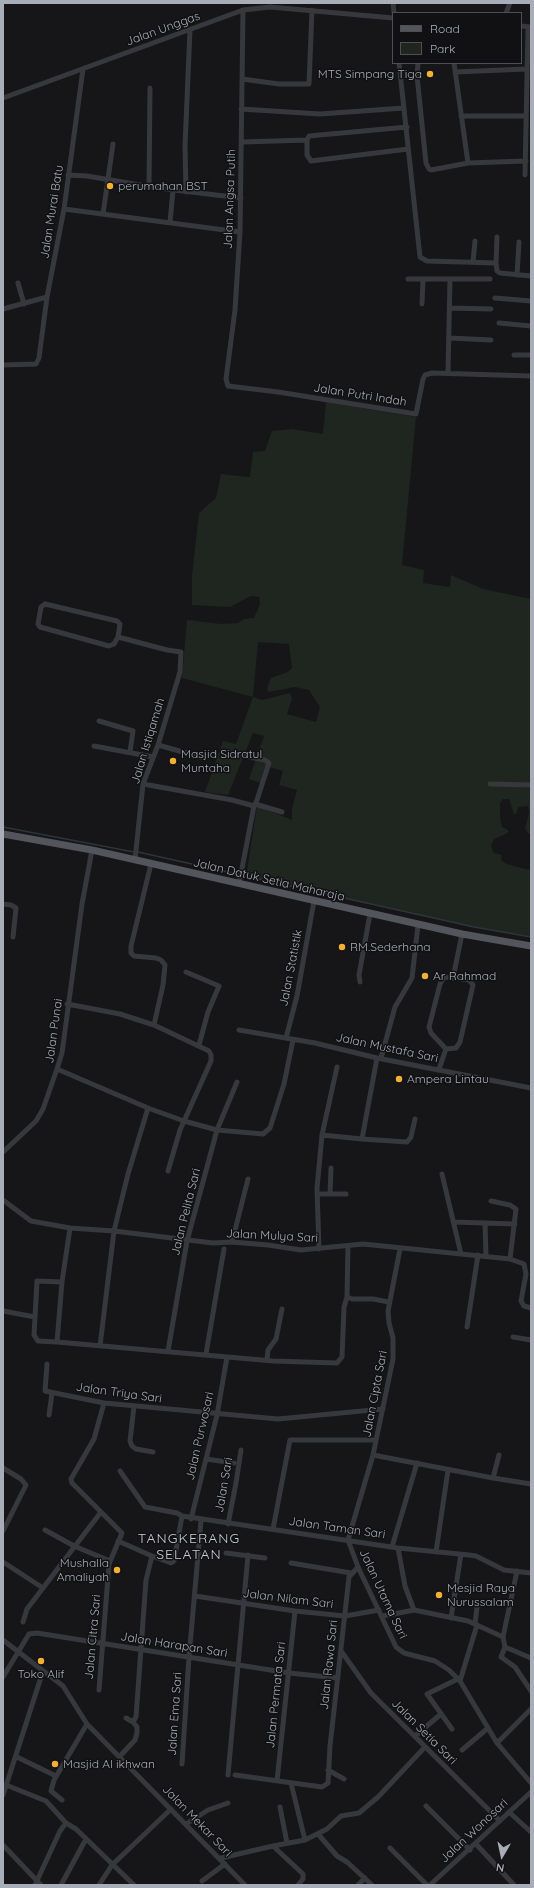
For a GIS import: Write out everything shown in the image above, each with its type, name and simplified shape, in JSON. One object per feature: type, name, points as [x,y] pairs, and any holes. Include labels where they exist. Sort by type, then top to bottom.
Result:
[{"type":"main road","name":"Jalan Datuk Setia Maharaja","points":[[3,834],[135,858],[151,864],[240,882],[418,925],[531,946]]},
{"type":"street","name":"Jalan Unggas","points":[[3,98],[255,6],[392,18]]},
{"type":"street","name":"Jalan Angsa Putih","points":[[228,386],[226,379],[235,310],[240,232],[243,10]]},
{"type":"street","points":[[242,79],[278,84],[309,84],[312,10]]},
{"type":"street","points":[[525,175],[526,69],[530,27]]},
{"type":"street","points":[[186,192],[185,146],[190,30]]},
{"type":"street","points":[[399,64],[420,257],[427,262],[496,263]]},
{"type":"street","points":[[418,64],[417,76],[427,166],[431,170],[468,164],[526,161]]},
{"type":"street","points":[[454,64],[468,164]]},
{"type":"street","name":"Jalan Murai Batu","points":[[3,364],[36,364],[39,358],[47,297],[64,209],[83,69]]},
{"type":"street","points":[[455,72],[526,69]]},
{"type":"street","points":[[150,88],[150,186]]},
{"type":"street","points":[[241,109],[320,114],[404,108]]},
{"type":"street","points":[[461,116],[526,116]]},
{"type":"street","points":[[242,142],[307,140],[310,136],[407,126]]},
{"type":"street","points":[[307,140],[307,155],[311,161],[408,149]]},
{"type":"street","points":[[103,214],[113,144]]},
{"type":"street","points":[[68,175],[107,179],[186,192],[241,198]]},
{"type":"street","points":[[170,222],[173,190]]},
{"type":"street","points":[[64,209],[240,232]]},
{"type":"street","points":[[497,237],[497,271],[500,273],[531,276]]},
{"type":"street","points":[[473,262],[475,241]]},
{"type":"street","points":[[517,275],[519,242]]},
{"type":"street","points":[[408,279],[490,279]]},
{"type":"street","points":[[422,304],[423,279]]},
{"type":"street","points":[[448,372],[450,279]]},
{"type":"street","points":[[18,283],[24,304]]},
{"type":"street","points":[[3,307],[24,304],[47,297]]},
{"type":"street","points":[[495,298],[531,301]]},
{"type":"street","points":[[450,308],[491,309]]},
{"type":"street","points":[[499,323],[531,326]]},
{"type":"street","points":[[449,338],[491,340]]},
{"type":"street","points":[[514,355],[531,355]]},
{"type":"street","name":"Jalan Putri Indah","points":[[228,386],[278,392],[416,414],[425,376],[448,372],[531,376]]},
{"type":"street","points":[[48,604],[117,621],[120,624],[118,637],[114,644],[109,646],[43,628],[38,624],[41,607],[48,604]]},
{"type":"street","name":"Jalan Istiqamah","points":[[118,637],[167,650],[181,652],[180,672],[144,784],[135,858]]},
{"type":"street","points":[[99,721],[133,731],[130,752]]},
{"type":"street","points":[[158,744],[204,758]]},
{"type":"street","points":[[94,746],[153,757]]},
{"type":"street","points":[[240,882],[254,805],[269,763],[265,760],[244,756]]},
{"type":"street","points":[[144,784],[232,800],[282,812]]},
{"type":"street","points":[[490,784],[531,785]]},
{"type":"street","name":"Jalan Punai","points":[[92,850],[82,904],[67,1004],[62,1053],[57,1069],[148,1108],[184,1121],[218,1130],[263,1134],[268,1131],[286,1077],[293,1040]]},
{"type":"street","points":[[151,864],[131,946],[131,953],[134,956],[156,958],[161,960],[165,965],[163,985],[154,1025]]},
{"type":"street","name":"Jalan Statistik","points":[[286,1038],[297,996],[314,901]]},
{"type":"street","points":[[3,904],[11,905],[16,908],[13,937]]},
{"type":"street","points":[[360,982],[359,976],[370,914]]},
{"type":"street","points":[[362,1139],[379,1058],[395,1007],[412,978],[418,925]]},
{"type":"street","points":[[453,978],[462,934]]},
{"type":"street","points":[[186,972],[219,986],[208,1012],[199,1045]]},
{"type":"street","points":[[446,977],[469,980],[473,986],[459,1044],[456,1048],[446,1049],[431,1033],[430,1024],[441,981],[446,977]]},
{"type":"street","points":[[67,1004],[120,1014],[154,1025],[209,1051],[211,1061],[180,1130],[168,1171]]},
{"type":"street","name":"Jalan Mustafa Sari","points":[[239,1030],[286,1038],[531,1088]]},
{"type":"street","points":[[439,1069],[446,1049]]},
{"type":"street","points":[[319,1249],[317,1194],[322,1135],[337,1067]]},
{"type":"street","points":[[3,1152],[36,1121],[57,1069]]},
{"type":"street","name":"Jalan Pelita Sari","points":[[168,1351],[187,1241],[218,1130],[237,1082]]},
{"type":"street","points":[[100,1346],[114,1231],[128,1174],[148,1108]]},
{"type":"street","points":[[322,1135],[407,1142],[411,1137],[415,1119]]},
{"type":"street","points":[[330,1194],[331,1168]]},
{"type":"street","points":[[442,1174],[462,1254]]},
{"type":"street","points":[[232,1242],[248,1179]]},
{"type":"street","points":[[317,1194],[346,1194]]},
{"type":"street","name":"Jalan Mulya Sari","points":[[3,1200],[31,1221],[70,1228],[114,1231],[187,1241],[213,1243],[232,1242],[301,1250],[363,1244],[400,1249],[510,1259],[524,1264],[526,1274],[521,1301],[524,1306],[531,1308]]},
{"type":"street","points":[[491,1202],[515,1206],[515,1224],[510,1259]]},
{"type":"street","points":[[453,1222],[515,1224]]},
{"type":"street","points":[[485,1223],[486,1256]]},
{"type":"street","points":[[57,1342],[62,1282],[70,1228]]},
{"type":"street","points":[[62,1282],[37,1281],[35,1317],[36,1338],[38,1341],[267,1360],[337,1363],[342,1357],[344,1308],[347,1297],[348,1246]]},
{"type":"street","points":[[206,1354],[224,1249]]},
{"type":"street","name":"Jalan Cipta Sari","points":[[348,1540],[373,1455],[394,1348],[388,1323],[389,1302],[400,1249]]},
{"type":"street","points":[[467,1326],[478,1255]]},
{"type":"street","points":[[347,1297],[352,1299],[373,1299],[389,1302]]},
{"type":"street","points":[[267,1360],[268,1350],[276,1339],[282,1309]]},
{"type":"street","points":[[3,1311],[35,1317]]},
{"type":"street","points":[[513,1337],[531,1340]]},
{"type":"street","name":"Jalan Purwosari","points":[[191,1519],[218,1414],[227,1357]]},
{"type":"street","points":[[47,1364],[44,1390],[52,1393],[49,1415]]},
{"type":"street","name":"Jalan Triya Sari","points":[[52,1393],[104,1403],[278,1419],[383,1409]]},
{"type":"street","points":[[23,1622],[27,1609],[101,1512],[72,1483],[71,1479],[94,1439],[104,1403]]},
{"type":"street","points":[[134,1406],[130,1441],[132,1446],[153,1452]]},
{"type":"street","points":[[273,1529],[290,1440],[376,1440]]},
{"type":"street","name":"Jalan Sari","points":[[228,1524],[236,1483],[240,1450]]},
{"type":"street","points":[[373,1455],[448,1470],[531,1484]]},
{"type":"street","points":[[493,1478],[499,1455]]},
{"type":"street","name":"Jalan Sari","points":[[206,1459],[234,1463]]},
{"type":"street","points":[[414,1610],[405,1586],[395,1547],[417,1463]]},
{"type":"street","points":[[3,1468],[21,1479],[26,1485],[3,1531]]},
{"type":"street","points":[[436,1552],[448,1470]]},
{"type":"street","name":"Jalan Taman Sari","points":[[120,1471],[145,1507],[177,1513],[191,1519],[273,1529],[395,1547],[476,1556],[498,1568],[531,1573]]},
{"type":"street","name":"Jalan Citra Sari","points":[[99,1690],[110,1561],[122,1534],[120,1530],[101,1512]]},
{"type":"street","points":[[118,1541],[168,1563],[174,1561],[182,1516]]},
{"type":"street","name":"Jalan Ema Sari","points":[[182,1764],[189,1657],[201,1520]]},
{"type":"street","points":[[45,1530],[74,1546],[110,1561]]},
{"type":"street","name":"Jalan Utama Sari","points":[[348,1540],[358,1567],[398,1649],[404,1653],[439,1663],[446,1667],[459,1680],[497,1742],[531,1782]]},
{"type":"street","points":[[226,1553],[265,1558]]},
{"type":"street","points":[[451,1618],[461,1554]]},
{"type":"street","points":[[228,1775],[245,1604],[248,1555]]},
{"type":"street","points":[[133,1722],[136,1717],[146,1580],[152,1556]]},
{"type":"street","points":[[3,1562],[42,1588]]},
{"type":"street","points":[[291,1563],[351,1573],[358,1567]]},
{"type":"street","points":[[517,1572],[503,1637],[505,1647],[501,1657],[517,1670],[531,1691]]},
{"type":"street","name":"Jalan Rawa Sari","points":[[291,1783],[322,1787],[328,1784],[328,1770],[338,1678],[351,1573]]},
{"type":"street","name":"Jalan Nilam Sari","points":[[195,1596],[295,1611],[345,1616],[379,1610]]},
{"type":"street","points":[[452,1729],[426,1694],[459,1680],[476,1625],[477,1606]]},
{"type":"street","points":[[383,1616],[414,1610],[476,1625],[503,1637]]},
{"type":"street","name":"Jalan Permata Sari","points":[[277,1781],[295,1611]]},
{"type":"street","name":"Jalan Harapan Sari","points":[[17,1653],[29,1634],[38,1633],[289,1673],[338,1678]]},
{"type":"street","name":"Jalan Mekar Sari","points":[[3,1640],[17,1653],[64,1686],[87,1724],[221,1858],[245,1885]]},
{"type":"street","points":[[505,1647],[531,1658]]},
{"type":"street","name":"Jalan Setia Sari","points":[[341,1651],[371,1693],[500,1821]]},
{"type":"street","points":[[3,1677],[17,1653]]},
{"type":"street","points":[[3,1795],[17,1757],[43,1671]]},
{"type":"street","points":[[497,1742],[531,1709]]},
{"type":"street","points":[[415,1736],[442,1714]]},
{"type":"street","points":[[120,1756],[135,1740],[137,1733],[137,1727],[133,1722],[126,1718]]},
{"type":"street","points":[[62,1800],[51,1791],[56,1776],[87,1724]]},
{"type":"street","points":[[462,1750],[488,1728]]},
{"type":"street","points":[[221,1858],[305,1840],[318,1834],[338,1818],[359,1813],[365,1809],[425,1747]]},
{"type":"street","points":[[17,1757],[56,1776]]},
{"type":"street","points":[[328,1770],[344,1779]]},
{"type":"street","points":[[236,1775],[291,1783],[305,1840]]},
{"type":"street","points":[[6,1785],[46,1801],[66,1823],[76,1829],[134,1885]]},
{"type":"street","name":"Jalan Wonosari","points":[[430,1885],[470,1850],[531,1792]]},
{"type":"street","points":[[186,1824],[208,1810],[228,1803]]},
{"type":"street","points":[[426,1806],[470,1850]]},
{"type":"street","points":[[280,1807],[287,1843]]},
{"type":"street","points":[[99,1885],[112,1865],[171,1809]]},
{"type":"street","points":[[510,1812],[531,1832]]},
{"type":"street","points":[[35,1883],[60,1831],[66,1823]]},
{"type":"street","points":[[318,1834],[337,1856],[347,1862],[372,1885]]},
{"type":"street","points":[[61,1885],[86,1839]]},
{"type":"street","points":[[476,1844],[514,1885]]},
{"type":"street","points":[[3,1845],[35,1883],[41,1885]]},
{"type":"street","points":[[273,1846],[303,1874],[303,1879],[298,1885]]},
{"type":"street","points":[[390,1848],[427,1885]]},
{"type":"street","points":[[202,1882],[225,1864]]},
{"type":"street","points":[[358,1885],[365,1878]]},
{"type":"green space","points":[[326,402],[416,417],[402,565],[424,570],[423,583],[450,587],[451,575],[483,589],[531,599],[531,836],[525,829],[529,813],[528,806],[518,807],[516,814],[514,814],[509,799],[503,799],[500,803],[500,817],[502,827],[508,830],[508,832],[494,839],[491,846],[494,853],[502,855],[501,860],[507,864],[529,870],[531,864],[531,937],[474,927],[246,877],[257,806],[292,820],[292,809],[297,790],[279,785],[283,771],[269,767],[264,784],[249,779],[264,736],[253,733],[228,795],[205,792],[223,741],[236,744],[253,697],[182,678],[187,620],[221,624],[238,623],[244,619],[254,618],[260,604],[259,597],[251,596],[230,607],[192,605],[192,575],[199,513],[216,498],[221,474],[250,477],[253,452],[265,451],[272,431],[292,429],[323,434]],"holes":[[[258,642],[289,644],[292,668],[288,672],[271,678],[267,688],[268,692],[295,687],[309,690],[320,707],[316,722],[287,714],[292,699],[290,693],[262,700],[253,697]]]},
{"type":"waterway","points":[[3,827],[134,852]]},
{"type":"waterway","points":[[138,852],[474,927],[531,937]]},
{"type":"place","name":"MTS Simpang Tiga","points":[[430,74]]},
{"type":"place","name":"perumahan BST","points":[[110,186]]},
{"type":"place","name":"Masjid Sidratul Muntaha","points":[[173,761]]},
{"type":"place","name":"RM.Sederhana","points":[[342,947]]},
{"type":"place","name":"Ar Rahmad","points":[[425,976]]},
{"type":"place","name":"Ampera Lintau","points":[[399,1079]]},
{"type":"place","name":"Mushalla Amaliyah","points":[[117,1570]]},
{"type":"place","name":"Mesjid Raya Nurussalam","points":[[439,1595]]},
{"type":"place","name":"Toko Alif","points":[[41,1661]]},
{"type":"place","name":"Masjid Al ikhwan","points":[[55,1764]]},
{"type":"district","name":"TANGKERANG SELATAN","points":[[189,1548]]}]
